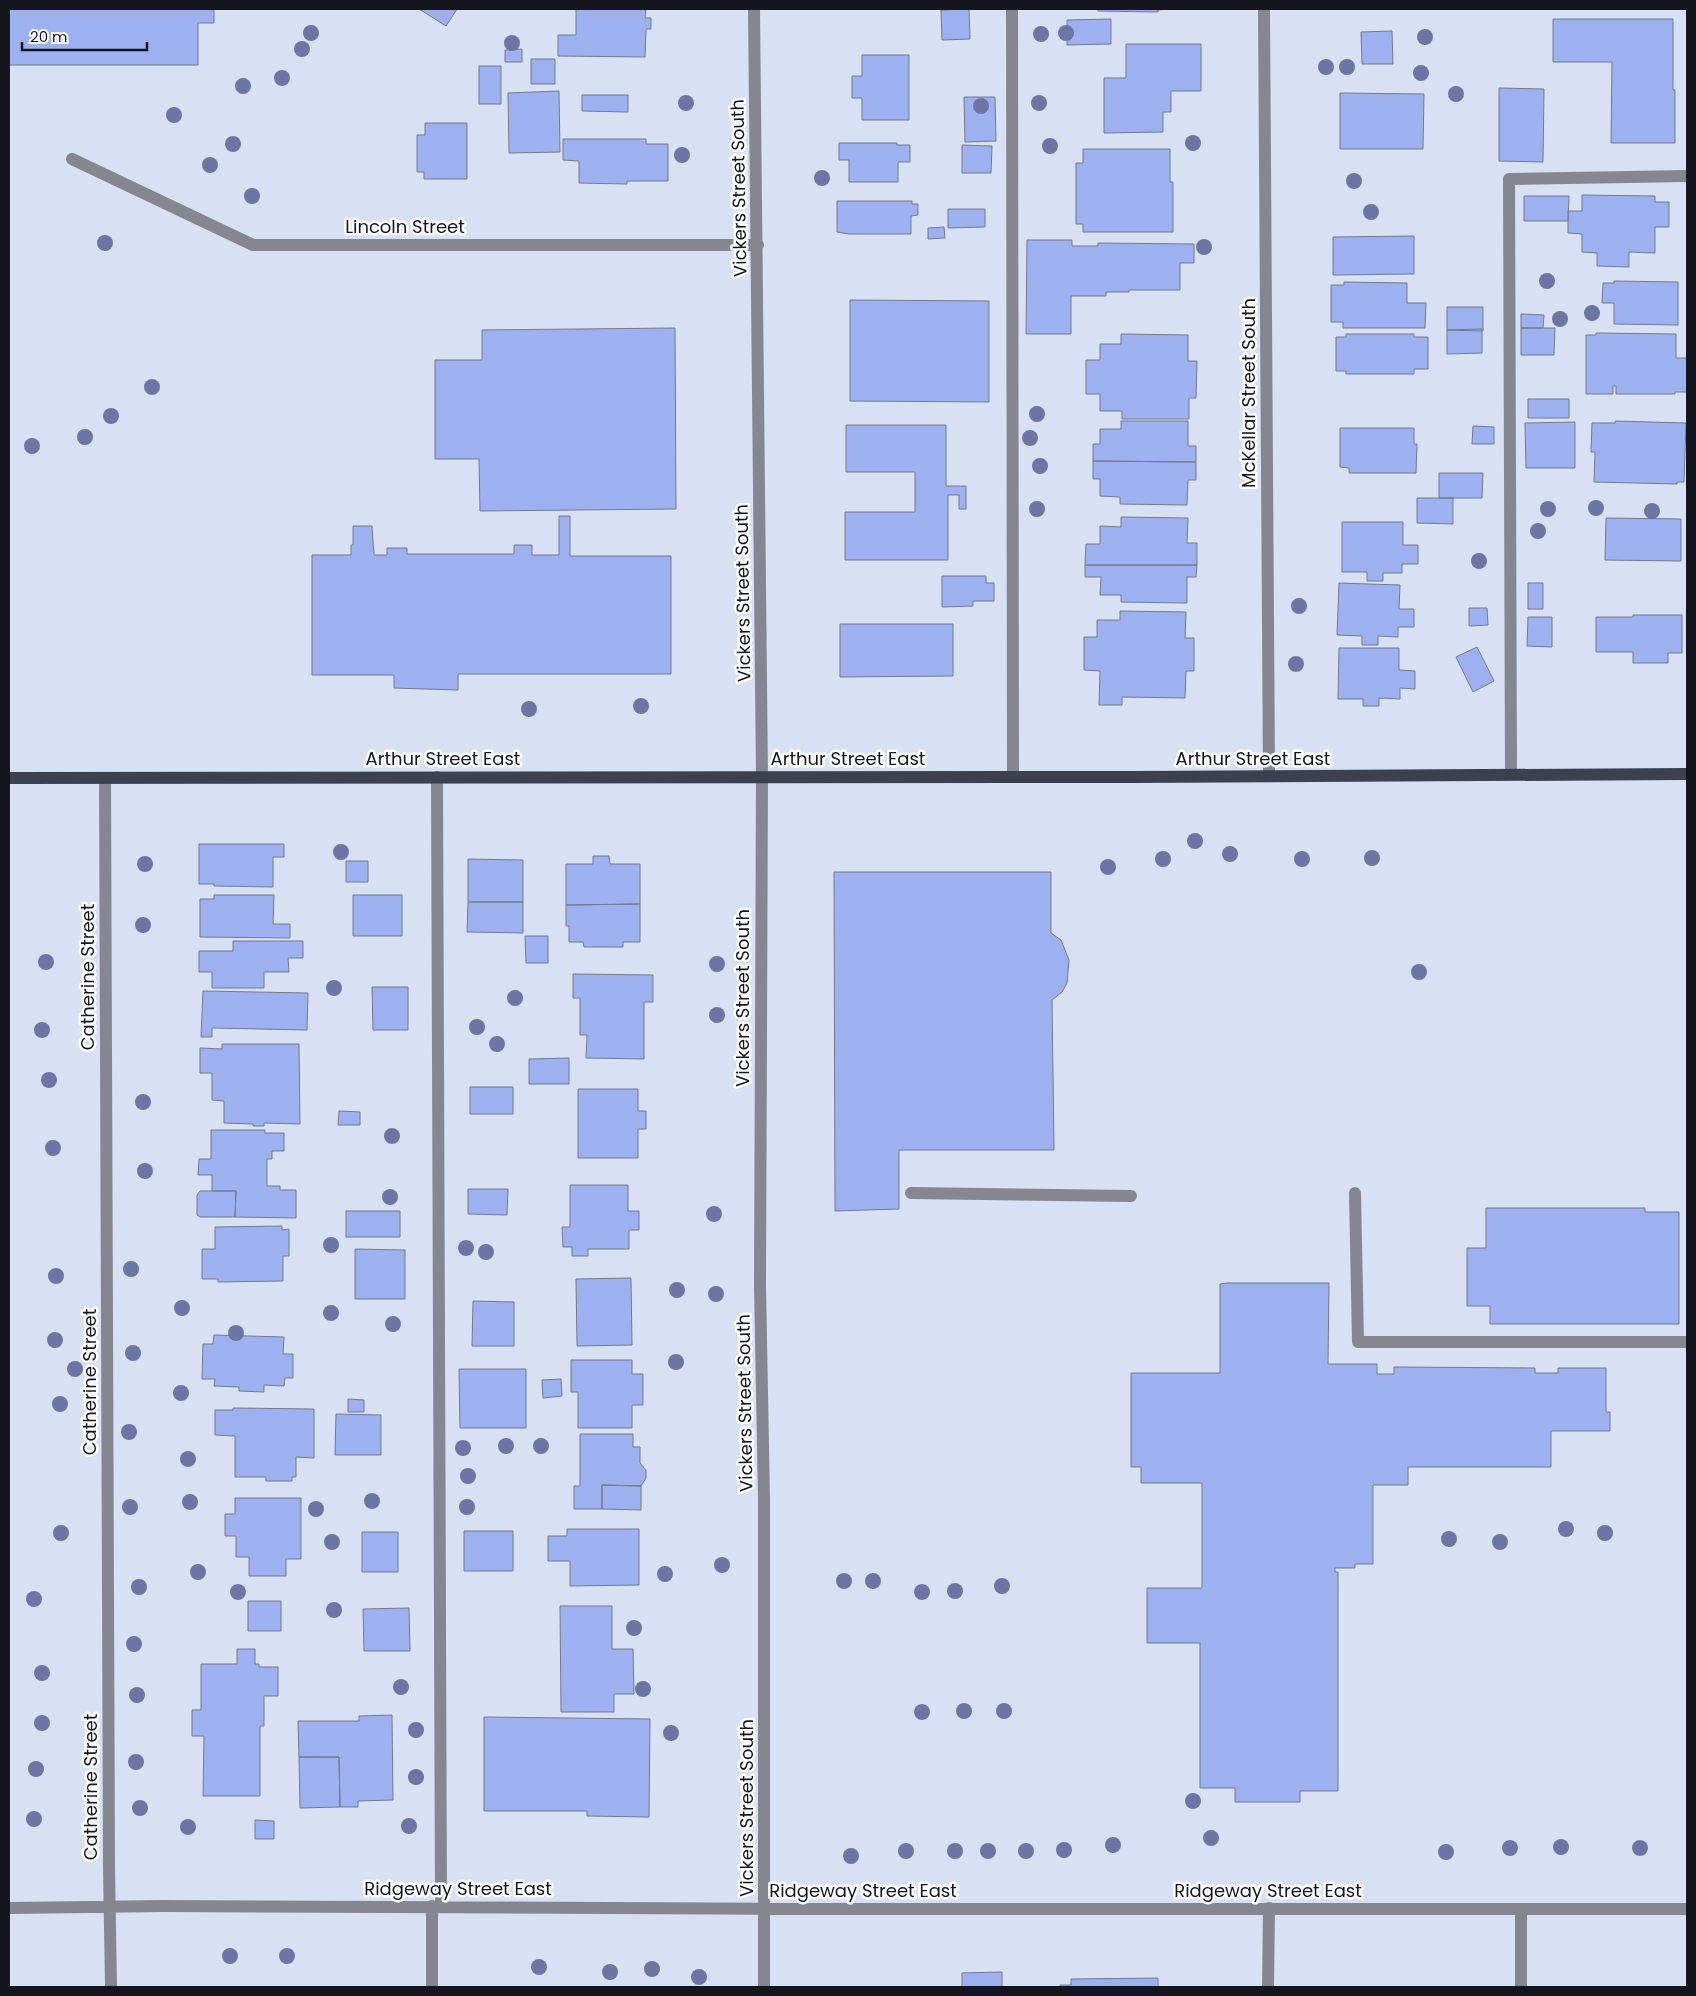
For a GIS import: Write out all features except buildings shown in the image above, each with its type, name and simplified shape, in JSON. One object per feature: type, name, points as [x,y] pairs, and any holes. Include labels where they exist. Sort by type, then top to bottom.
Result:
[{"type":"main road","name":"Arthur Street East","points":[[9,778],[1687,774]]},
{"type":"street","name":"Vickers Street South","points":[[754,9],[758,245],[762,777],[760,1286],[764,1499],[764,1987]]},
{"type":"street","points":[[1012,9],[1013,777]]},
{"type":"street","name":"McKellar Street South","points":[[1264,9],[1269,776]]},
{"type":"street","name":"Lincoln Street","points":[[72,159],[253,245],[758,245]]},
{"type":"street","points":[[1511,774],[1509,179],[1687,176]]},
{"type":"street","points":[[432,1987],[437,1906],[437,777]]},
{"type":"street","name":"Catherine Street","points":[[105,778],[110,1907],[112,1987]]},
{"type":"street","points":[[911,1193],[1131,1196]]},
{"type":"street","points":[[1354,1193],[1358,1342],[1687,1342]]},
{"type":"street","name":"Ridgeway Street East","points":[[9,1908],[437,1906],[819,1909],[1687,1909]]},
{"type":"street","points":[[1268,1987],[1269,1908]]},
{"type":"street","points":[[1521,1910],[1521,1987]]}]
